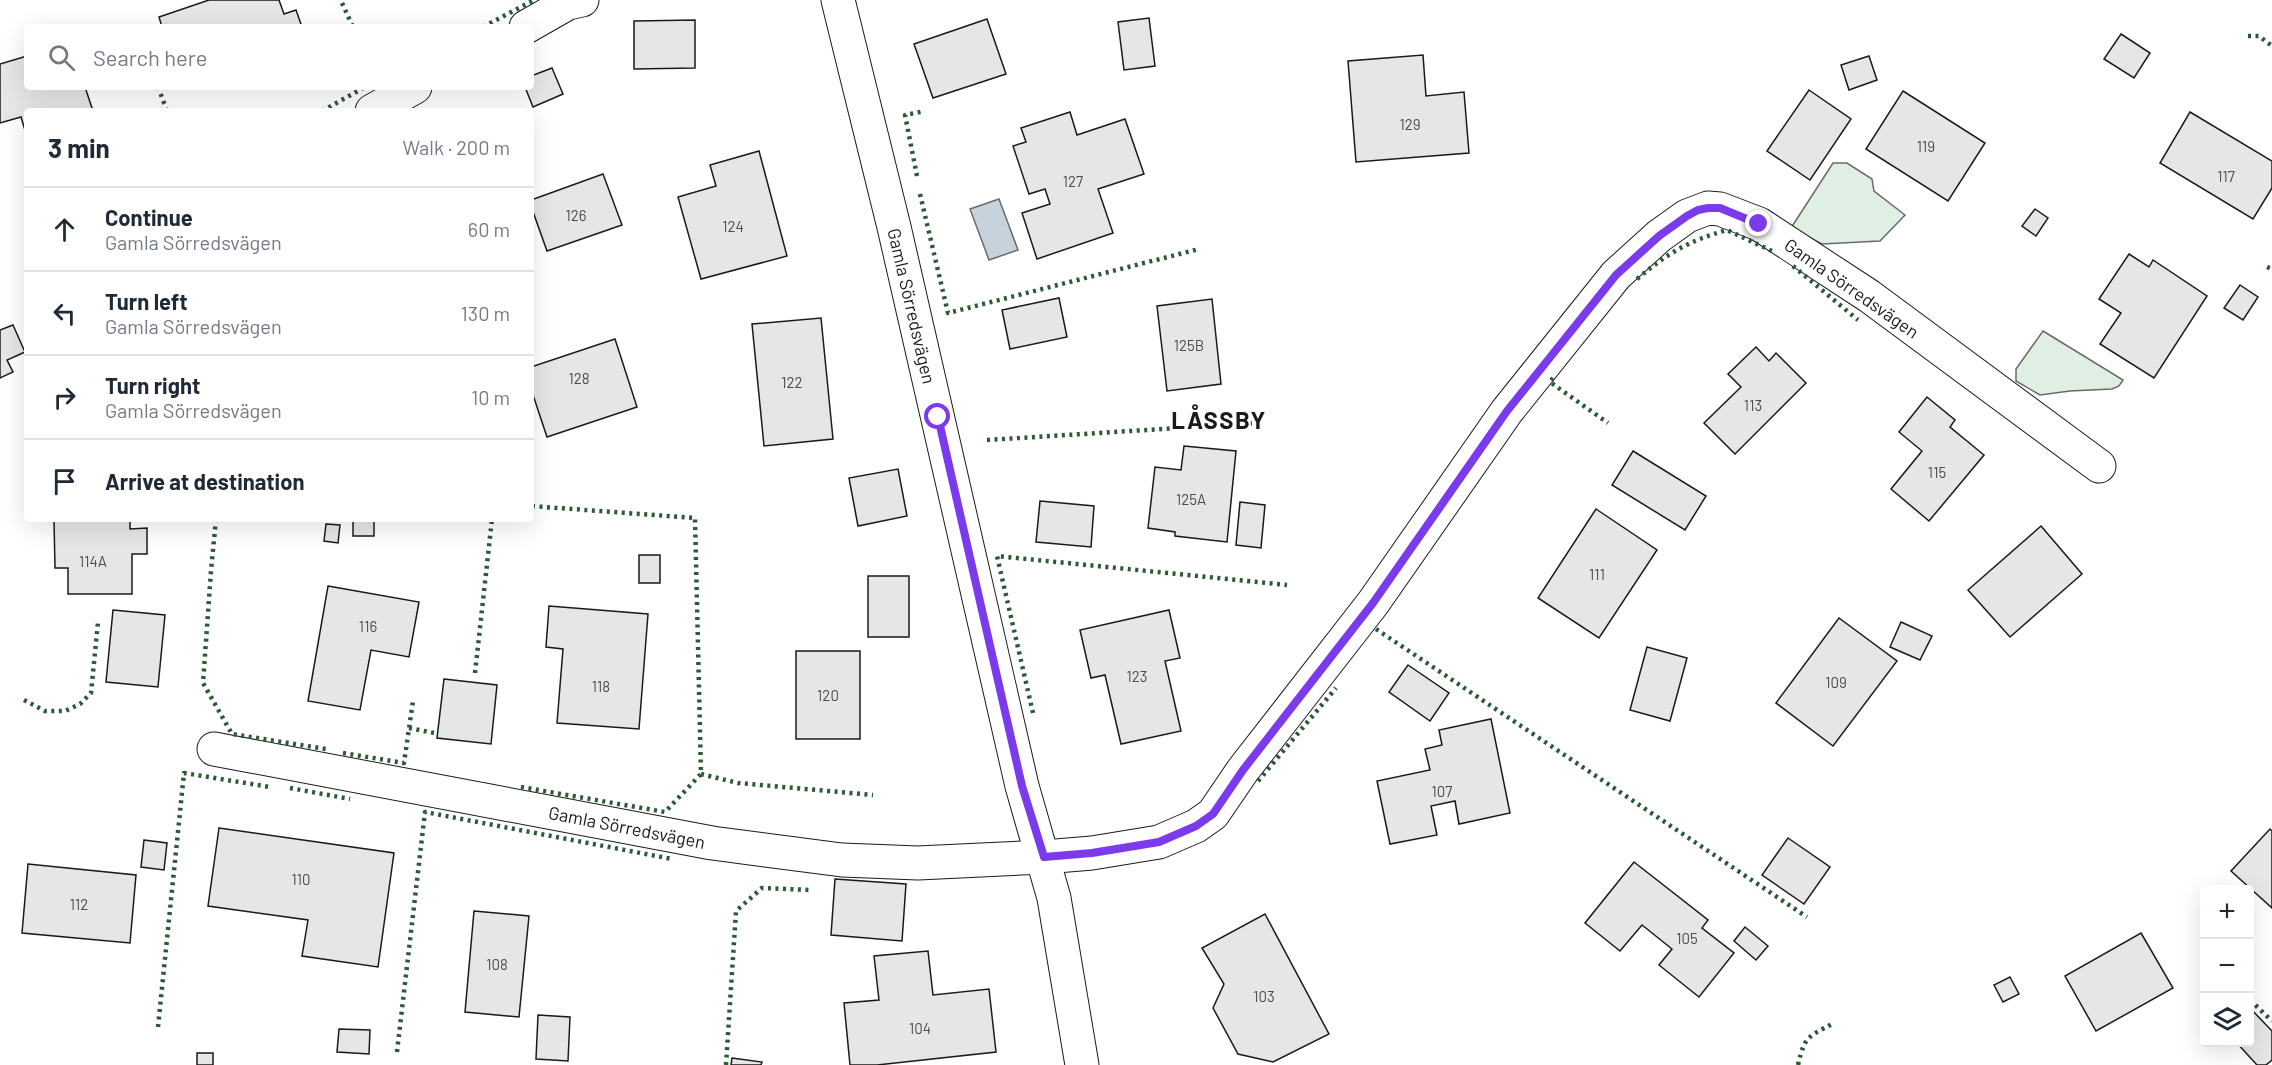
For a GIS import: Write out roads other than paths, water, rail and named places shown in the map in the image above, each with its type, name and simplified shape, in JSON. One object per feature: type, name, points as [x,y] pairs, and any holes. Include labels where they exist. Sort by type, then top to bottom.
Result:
[{"type":"street","points":[[531,24],[568,3],[582,0]]},
{"type":"street","name":"Gamla Sörredsvägen","points":[[838,0],[894,227],[1022,786],[1054,898],[1082,1065]]},
{"type":"street","points":[[377,108],[410,90]]},
{"type":"street","name":"Gamla Sörredsvägen","points":[[214,749],[737,848],[842,860],[918,863],[1044,857],[1092,853],[1159,842],[1196,826],[1213,814],[1243,770],[1373,603],[1522,393],[1616,275],[1659,236],[1687,216],[1708,208],[1720,208],[1759,224],[1869,296],[2098,466]]},
{"type":"district","name":"LÅSSBY","points":[[1219,419]]}]
